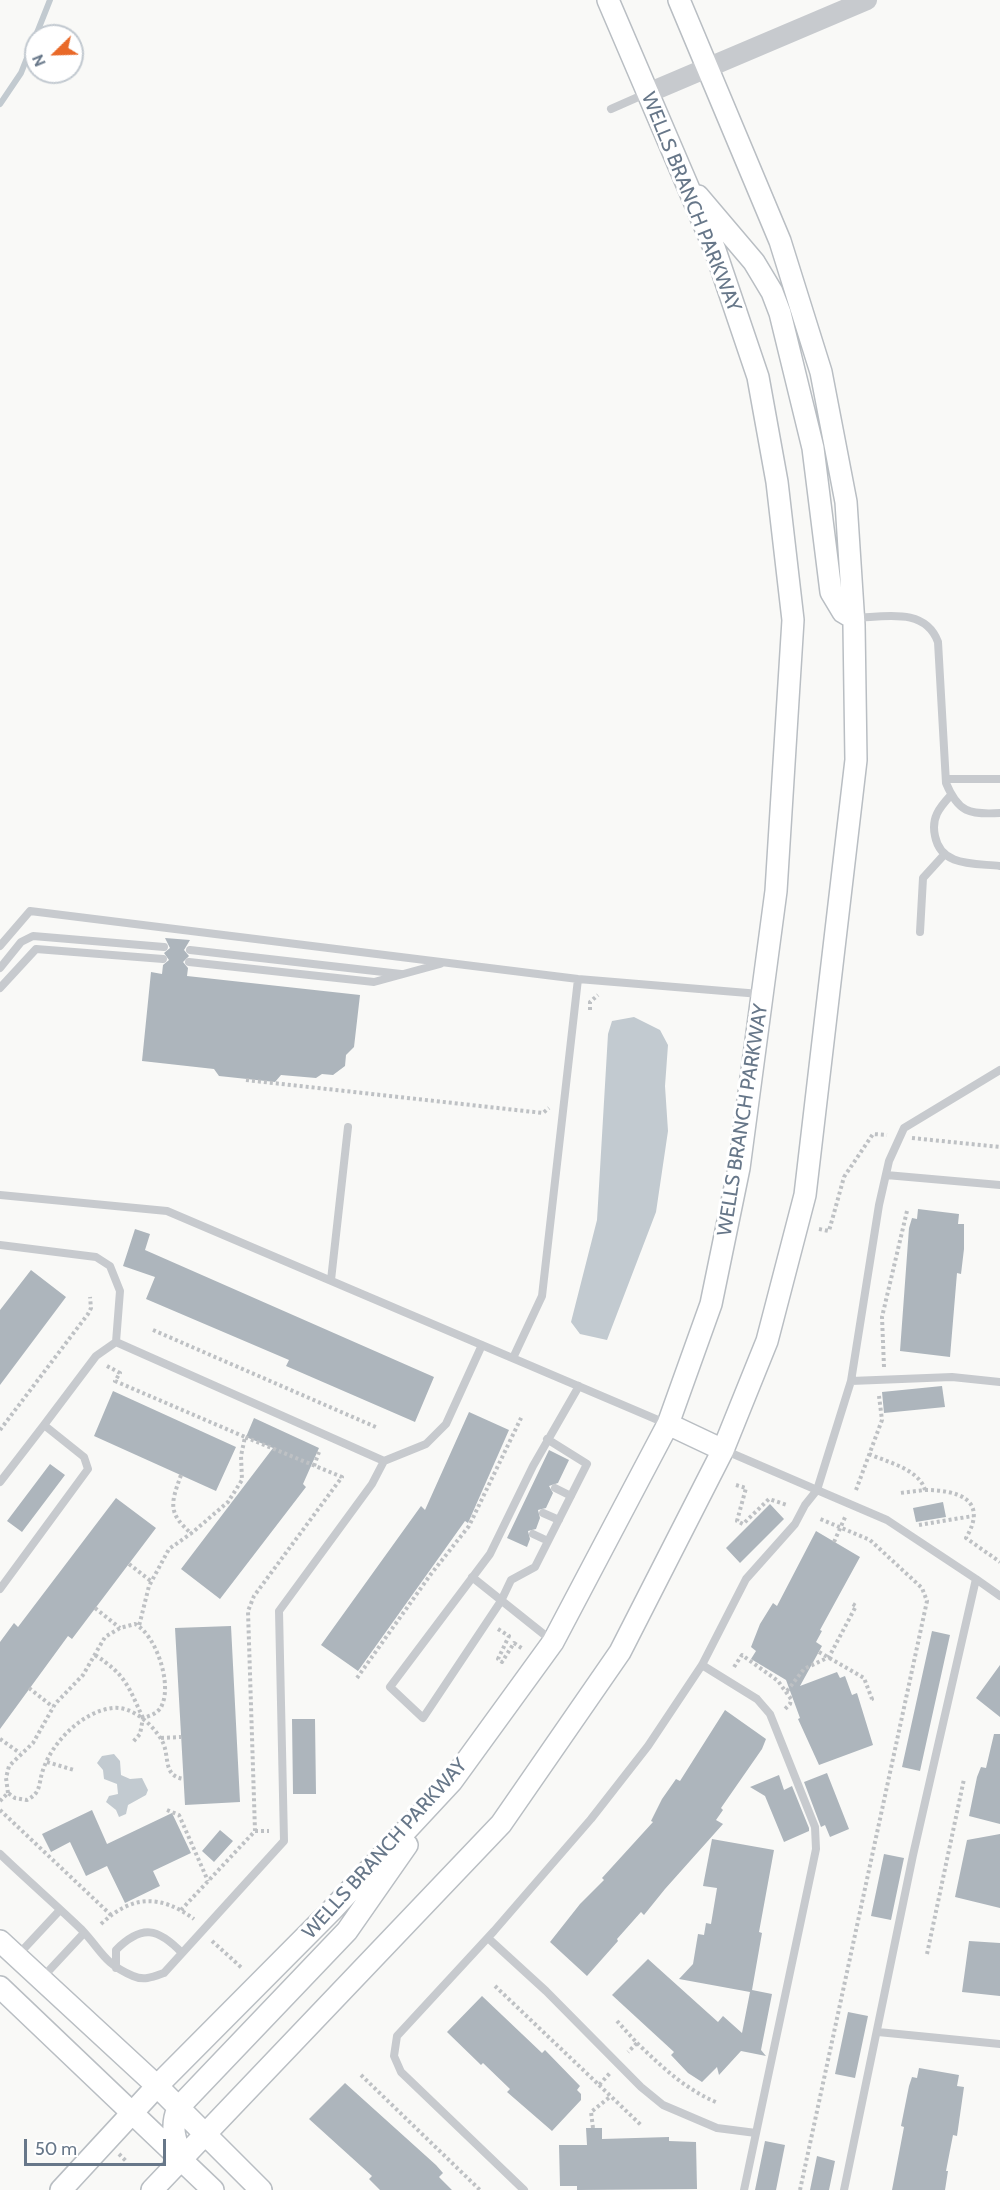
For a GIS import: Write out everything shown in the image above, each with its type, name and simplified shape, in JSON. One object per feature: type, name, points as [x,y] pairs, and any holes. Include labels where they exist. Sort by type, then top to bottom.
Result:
[{"type":"main road","name":"WELLS BRANCH PARKWAY","points":[[61,2190],[157,2086],[332,1910],[452,1781],[553,1642],[668,1424],[711,1304],[739,1168],[776,891],[793,620],[777,482],[758,377],[715,250],[608,0]]},
{"type":"main road","points":[[152,2190],[501,1824],[620,1652],[723,1450],[767,1341],[805,1196],[856,760],[854,618],[846,502],[821,372],[780,241],[679,0]]},
{"type":"main road","points":[[687,185],[747,253],[772,292],[790,348],[813,448],[831,592],[843,612],[854,618]]},
{"type":"main road","points":[[668,1424],[723,1450]]},
{"type":"main road","points":[[182,2158],[173,2135],[173,2120],[178,2108],[347,1931],[452,1781]]},
{"type":"main road","points":[[0,1941],[157,2086],[261,2190]]},
{"type":"main road","points":[[0,1987],[134,2112],[213,2190]]},
{"type":"street","points":[[648,93],[867,0]]},
{"type":"lane","points":[[611,109],[648,93]]},
{"type":"lane","points":[[854,618],[904,615],[920,619],[935,632],[938,642],[945,779],[959,807],[971,812],[1000,813]]},
{"type":"lane","points":[[945,779],[1000,779]]},
{"type":"lane","points":[[951,795],[937,811],[933,826],[936,845],[943,856],[956,861],[1000,866]]},
{"type":"lane","points":[[920,932],[923,878],[943,856]]},
{"type":"lane","points":[[0,946],[30,910],[579,979],[762,994]]},
{"type":"lane","points":[[0,968],[21,942],[33,936],[164,947]]},
{"type":"lane","points":[[0,988],[36,949],[163,959]]},
{"type":"lane","points":[[190,950],[375,969],[405,975]]},
{"type":"lane","points":[[189,962],[374,982],[444,963]]},
{"type":"lane","points":[[513,1358],[542,1296],[579,979]]},
{"type":"lane","points":[[524,2190],[401,2072],[394,2056],[397,2036],[488,1938],[591,1819],[648,1746],[702,1665],[746,1579],[795,1524],[805,1505],[818,1491],[851,1381],[886,1175],[904,1128],[1000,1070]]},
{"type":"lane","points":[[331,1280],[348,1127]]},
{"type":"lane","points":[[886,1175],[1000,1185]]},
{"type":"lane","points":[[0,1195],[168,1211],[668,1424]]},
{"type":"lane","points":[[0,1245],[96,1257],[110,1266],[120,1291],[116,1342]]},
{"type":"lane","points":[[0,1482],[96,1356],[116,1342]]},
{"type":"lane","points":[[116,1342],[384,1461]]},
{"type":"lane","points":[[0,1854],[84,1932],[98,1952],[116,1968],[135,1977],[148,1979],[164,1973],[284,1840],[279,1611],[372,1484],[384,1461],[426,1444],[446,1424],[482,1345]]},
{"type":"lane","points":[[851,1381],[952,1377],[1000,1382]]},
{"type":"lane","points":[[548,1439],[587,1464],[535,1567],[511,1580],[501,1601],[423,1718],[390,1688],[490,1554],[510,1522],[548,1439],[579,1386]]},
{"type":"lane","points":[[0,1589],[88,1469],[84,1457],[44,1425]]},
{"type":"lane","points":[[723,1450],[887,1520],[1000,1596]]},
{"type":"lane","points":[[555,1488],[571,1496]]},
{"type":"lane","points":[[543,1513],[559,1520]]},
{"type":"lane","points":[[533,1534],[548,1541]]},
{"type":"lane","points":[[472,1577],[553,1642]]},
{"type":"lane","points":[[844,2190],[914,1855],[976,1579]]},
{"type":"lane","points":[[702,1665],[757,1699],[770,1714],[815,1827],[816,1849],[744,2190]]},
{"type":"lane","points":[[17,1957],[60,1910]]},
{"type":"lane","points":[[116,1968],[116,1950],[128,1938],[143,1931],[165,1936],[182,1953]]},
{"type":"lane","points":[[40,1980],[84,1932]]},
{"type":"lane","points":[[488,1938],[546,1991],[641,2087],[663,2105],[717,2128],[756,2133]]},
{"type":"lane","points":[[878,2032],[1000,2044]]},
{"type":"path","points":[[246,1080],[543,1113],[546,1112],[551,1102]]},
{"type":"path","points":[[884,1367],[882,1317],[907,1211]]},
{"type":"path","points":[[0,1430],[88,1314],[91,1308],[90,1297]]},
{"type":"path","points":[[153,1330],[378,1428]]},
{"type":"path","points":[[107,1366],[120,1373],[115,1381],[342,1477],[254,1596],[248,1611],[255,1831],[181,1910]]},
{"type":"path","points":[[856,1490],[882,1420],[879,1396]]},
{"type":"path","points":[[357,1678],[431,1574],[469,1526],[522,1416]]},
{"type":"path","points":[[139,1626],[152,1582],[168,1549],[192,1534],[228,1502],[242,1480],[245,1437]]},
{"type":"path","points":[[314,1466],[319,1452]]},
{"type":"path","points":[[869,1454],[916,1475],[923,1482],[925,1490]]},
{"type":"path","points":[[181,1475],[172,1501],[173,1512],[178,1522],[192,1534]]},
{"type":"path","points":[[736,1485],[746,1488],[736,1521],[743,1524],[769,1499],[787,1505]]},
{"type":"path","points":[[900,1493],[925,1490],[959,1493],[968,1502],[973,1516],[973,1527],[966,1538],[1000,1562]]},
{"type":"path","points":[[834,1542],[842,1528],[846,1514]]},
{"type":"path","points":[[919,1525],[973,1516]]},
{"type":"path","points":[[800,2190],[927,1601],[922,1588],[870,1540],[818,1518]]},
{"type":"path","points":[[129,1564],[152,1582]]},
{"type":"path","points":[[787,1691],[804,1669],[829,1657],[856,1606],[850,1603]]},
{"type":"path","points":[[95,1608],[120,1628]]},
{"type":"path","points":[[135,1624],[139,1626],[150,1635],[160,1659],[163,1686],[162,1706],[154,1714],[143,1718],[116,1707],[100,1710],[75,1726],[62,1739],[47,1762],[36,1795],[27,1800],[15,1798],[8,1793],[6,1778],[9,1766],[41,1731],[53,1707],[79,1681],[105,1637],[120,1628],[135,1624]]},
{"type":"path","points":[[493,1626],[509,1636],[498,1659],[502,1662],[514,1643],[523,1649]]},
{"type":"path","points":[[819,1652],[864,1678],[872,1699],[869,1700]]},
{"type":"path","points":[[95,1655],[125,1678],[143,1718],[161,1738],[170,1772],[175,1778],[184,1779]]},
{"type":"path","points":[[29,1688],[53,1707]]},
{"type":"path","points":[[132,1743],[140,1734],[143,1718]]},
{"type":"path","points":[[161,1738],[182,1737]]},
{"type":"path","points":[[0,1738],[20,1753]]},
{"type":"path","points":[[47,1762],[74,1770]]},
{"type":"path","points":[[927,1954],[964,1779]]},
{"type":"path","points":[[0,1801],[8,1793]]},
{"type":"path","points":[[0,1810],[111,1915]]},
{"type":"path","points":[[167,1810],[179,1815],[208,1881]]},
{"type":"path","points":[[255,1831],[269,1831]]},
{"type":"path","points":[[101,1924],[128,1904],[148,1901],[165,1903],[194,1919]]},
{"type":"path","points":[[212,1941],[243,1969]]},
{"type":"path","points":[[495,1986],[642,2126]]},
{"type":"path","points":[[617,2021],[674,2078],[693,2092],[718,2103]]},
{"type":"path","points":[[628,2052],[637,2043]]},
{"type":"path","points":[[599,2085],[610,2073]]},
{"type":"path","points":[[362,2075],[480,2190]]},
{"type":"path","points":[[593,2128],[591,2112],[611,2096]]},
{"type":"path","points":[[118,2154],[127,2162]]},
{"type":"shaded area","points":[[634,1017],[660,1030],[668,1045],[665,1086],[668,1131],[656,1212],[607,1340],[580,1334],[571,1322],[597,1220],[608,1034],[612,1021]]},
{"type":"shaded area","points":[[114,1754],[120,1761],[121,1775],[130,1779],[142,1778],[148,1790],[146,1795],[128,1805],[126,1814],[119,1817],[116,1810],[106,1802],[109,1796],[118,1794],[117,1784],[104,1779],[103,1770],[97,1763],[102,1756]]},
{"type":"building","points":[[165,938],[190,940],[184,950],[189,956],[183,962],[188,968],[187,976],[360,995],[354,1047],[346,1055],[345,1066],[333,1075],[322,1074],[316,1078],[281,1075],[275,1082],[219,1076],[214,1069],[142,1061],[151,972],[162,974],[163,965],[169,960],[164,953],[170,948]]},
{"type":"building","points":[[918,1209],[959,1214],[958,1224],[964,1224],[964,1249],[961,1274],[957,1273],[950,1357],[900,1351],[909,1228],[912,1218],[917,1219]]},
{"type":"building","points":[[135,1229],[150,1234],[145,1250],[434,1377],[415,1422],[286,1366],[289,1360],[146,1299],[155,1277],[123,1266]]},
{"type":"building","points":[[31,1270],[66,1297],[0,1385],[0,1310]]},
{"type":"building","points":[[942,1386],[945,1407],[884,1413],[882,1392]]},
{"type":"building","points":[[113,1391],[236,1447],[216,1491],[94,1436]]},
{"type":"building","points":[[469,1412],[509,1430],[468,1523],[465,1521],[358,1671],[321,1645],[421,1506],[425,1510]]},
{"type":"building","points":[[254,1418],[319,1448],[303,1484],[306,1487],[220,1599],[181,1569],[273,1448],[246,1437]]},
{"type":"building","points":[[549,1450],[569,1460],[558,1483],[549,1486],[553,1493],[546,1508],[538,1510],[540,1518],[536,1529],[528,1531],[530,1539],[527,1547],[507,1538]]},
{"type":"building","points":[[50,1464],[65,1475],[22,1532],[7,1521]]},
{"type":"building","points":[[116,1498],[156,1528],[72,1639],[68,1636],[0,1729],[0,1642],[14,1623],[18,1627]]},
{"type":"building","points":[[943,1502],[946,1517],[916,1522],[913,1508]]},
{"type":"building","points":[[770,1504],[784,1519],[740,1563],[726,1548]]},
{"type":"building","points":[[816,1531],[860,1557],[820,1630],[822,1631],[816,1642],[822,1646],[800,1686],[837,1672],[840,1678],[845,1676],[852,1695],[857,1693],[873,1745],[819,1765],[798,1719],[800,1718],[786,1680],[751,1659],[756,1651],[751,1647],[760,1624],[773,1603],[777,1606]]},
{"type":"building","points":[[231,1626],[240,1802],[185,1805],[175,1628]]},
{"type":"building","points":[[932,1631],[950,1635],[920,1771],[902,1767]]},
{"type":"building","points":[[1000,1665],[1000,1717],[976,1698]]},
{"type":"building","points":[[725,1710],[766,1739],[762,1749],[721,1808],[723,1810],[716,1820],[723,1824],[644,1915],[641,1912],[587,1976],[550,1942],[580,1904],[604,1880],[602,1878],[653,1822],[651,1821],[662,1799],[676,1779],[680,1781]]},
{"type":"building","points":[[292,1719],[315,1719],[316,1794],[293,1794]]},
{"type":"building","points":[[994,1734],[1000,1734],[1000,1824],[969,1816],[977,1777],[981,1767],[986,1768]]},
{"type":"building","points":[[827,1773],[849,1829],[830,1837],[825,1825],[821,1827],[804,1782]]},
{"type":"building","points":[[779,1775],[784,1790],[792,1786],[809,1828],[809,1831],[784,1842],[765,1796],[750,1787]]},
{"type":"building","points":[[92,1810],[107,1844],[172,1813],[191,1853],[153,1871],[160,1886],[125,1903],[107,1866],[86,1876],[70,1842],[51,1852],[42,1834]]},
{"type":"building","points":[[220,1830],[233,1841],[214,1862],[202,1851]]},
{"type":"building","points":[[1000,1834],[1000,1908],[955,1897],[967,1840]]},
{"type":"building","points":[[712,1839],[774,1850],[759,1932],[762,1933],[752,1990],[772,1994],[761,2050],[766,2056],[741,2051],[719,2075],[717,2067],[702,2082],[688,2073],[671,2055],[674,2052],[612,1995],[648,1959],[718,2022],[723,2016],[742,2033],[750,1992],[679,1979],[693,1964],[698,1934],[704,1935],[706,1923],[711,1924],[717,1888],[703,1886]]},
{"type":"building","points":[[884,1854],[904,1858],[891,1920],[871,1916]]},
{"type":"building","points":[[969,1941],[1000,1943],[1000,1996],[962,1992]]},
{"type":"building","points":[[482,1996],[542,2053],[545,2050],[580,2086],[577,2090],[581,2094],[581,2100],[552,2131],[507,2092],[510,2089],[447,2032]]},
{"type":"building","points":[[848,2012],[868,2016],[855,2078],[835,2074]]},
{"type":"building","points":[[919,2068],[959,2075],[957,2086],[964,2087],[957,2136],[953,2135],[945,2190],[892,2190],[909,2086],[912,2077],[917,2078]]},
{"type":"building","points":[[345,2083],[436,2165],[443,2173],[439,2177],[452,2190],[380,2190],[369,2179],[372,2176],[309,2119]]},
{"type":"building","points":[[586,2128],[602,2128],[602,2139],[669,2137],[669,2141],[696,2142],[697,2189],[577,2190],[577,2186],[560,2186],[559,2145],[587,2145]]},
{"type":"building","points":[[765,2141],[785,2145],[776,2190],[755,2190]]},
{"type":"building","points":[[817,2156],[835,2161],[829,2190],[810,2190]]},
{"type":"waterway","points":[[0,104],[21,73],[50,0]]}]
